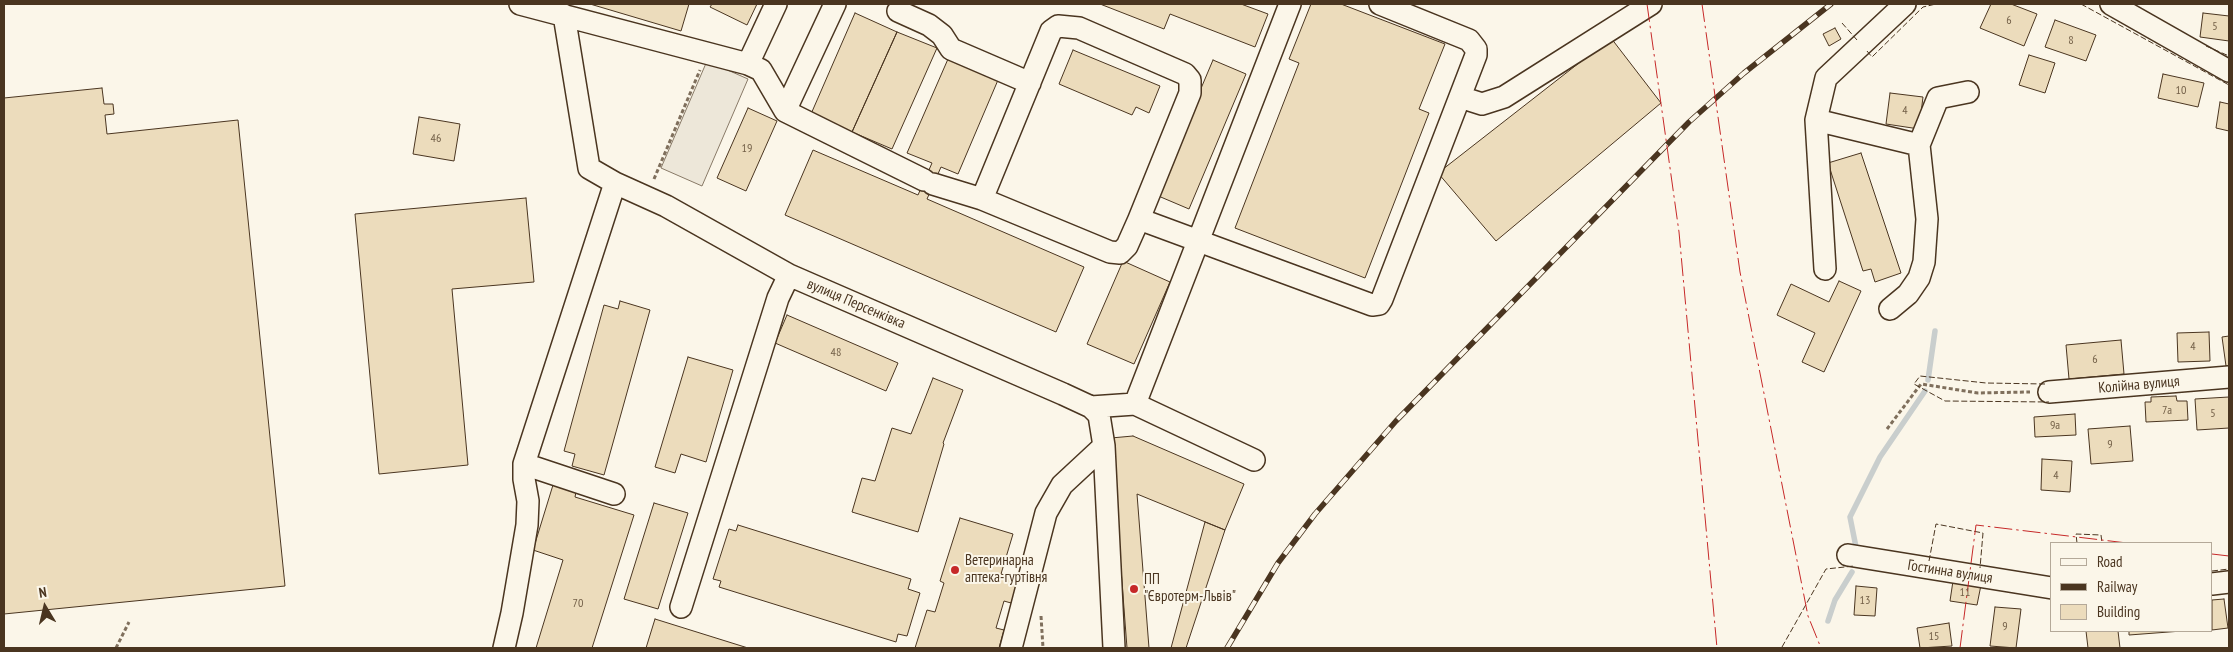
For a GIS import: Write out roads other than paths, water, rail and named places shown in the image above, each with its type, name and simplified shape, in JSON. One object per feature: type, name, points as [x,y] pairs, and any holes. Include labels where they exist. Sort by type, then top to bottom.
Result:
[{"type":"street","points":[[520,4],[748,64],[761,70],[785,111],[929,182],[982,199],[1110,252],[1120,254],[1127,246],[1139,219],[1190,92],[1190,80],[1185,74],[1079,28],[1058,26],[1051,31],[982,199]]},
{"type":"street","points":[[748,64],[776,4]]},
{"type":"street","points":[[785,111],[835,4]]},
{"type":"street","points":[[1139,219],[1372,306],[1379,304],[1476,55],[1476,49],[1469,40],[1380,4]]},
{"type":"street","points":[[1460,97],[1482,104],[1504,97],[1651,4]]},
{"type":"street","points":[[1826,269],[1816,120],[1826,78],[1905,4]]},
{"type":"street","points":[[2111,4],[2229,71]]},
{"type":"street","points":[[1135,404],[1284,6]]},
{"type":"street","points":[[898,11],[921,12],[929,25],[942,36],[951,49],[1030,83]]},
{"type":"street","name":"вулиця Персенківка","points":[[564,15],[589,168],[615,183],[666,206],[789,275],[1091,407]]},
{"type":"street","points":[[1890,309],[1908,294],[1919,278],[1924,262],[1927,219],[1919,145],[1938,98],[1968,92]]},
{"type":"street","points":[[1816,120],[1919,145]]},
{"type":"street","points":[[504,648],[527,525],[528,501],[524,480],[524,464],[615,183]]},
{"type":"street","points":[[681,607],[778,298],[789,275]]},
{"type":"street","name":"Колійна вулиця","points":[[2049,392],[2229,377]]},
{"type":"street","points":[[1091,407],[1135,404],[1254,460]]},
{"type":"street","points":[[1091,407],[1099,415],[1104,446],[1114,648]]},
{"type":"street","points":[[1011,648],[1046,513],[1062,485],[1104,446]]},
{"type":"street","points":[[524,464],[614,494]]},
{"type":"street","name":"Гостинна вулиця","points":[[1848,555],[2050,588]]},
{"type":"street","points":[[2213,584],[2229,582]]},
{"type":"waterway","points":[[1928,380],[1935,331]]},
{"type":"waterway","points":[[1856,547],[1850,517],[1880,457],[1925,391]]},
{"type":"waterway","points":[[1828,621],[1835,600],[1852,572]]},
{"type":"railway","points":[[1227,648],[1278,563],[1315,514],[1396,421],[1689,122],[1744,73],[1831,4]]},
{"type":"place","name":"Ветеринарна аптека-гуртівня","points":[[955,570]]},
{"type":"place","name":"ПП \"Євротерм-Львів\"","points":[[1134,589]]}]
